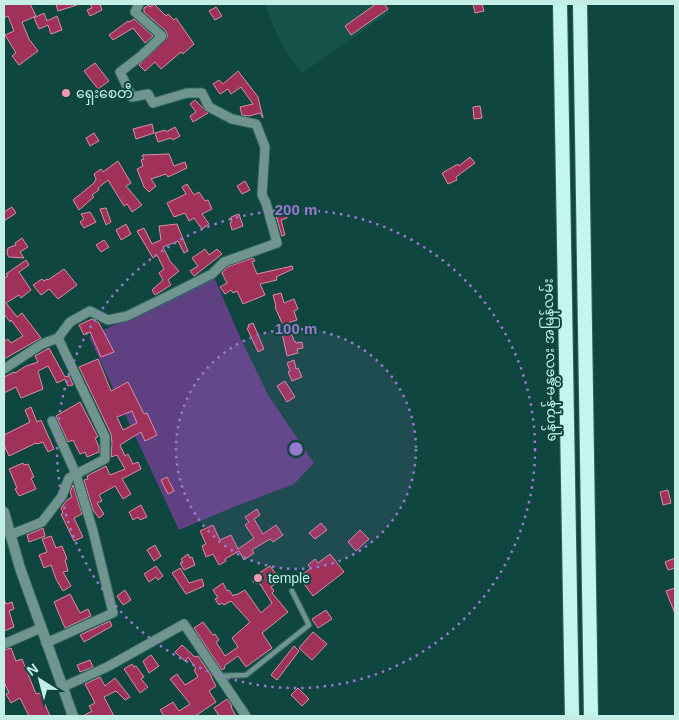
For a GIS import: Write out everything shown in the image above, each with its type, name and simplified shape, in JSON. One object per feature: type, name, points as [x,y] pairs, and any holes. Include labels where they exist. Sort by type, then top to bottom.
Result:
[{"type":"highway","name":"ရန်ကုန်-မန္တလေး အမြန်လမ်း","points":[[560,4],[572,716]]},
{"type":"highway","points":[[580,4],[591,716]]},
{"type":"street","points":[[4,369],[42,344],[58,338],[70,322],[90,311],[108,320],[127,316],[212,274],[224,262],[276,243],[266,203],[262,195],[265,147],[256,124],[232,119],[210,107],[202,93],[187,93],[153,103],[148,94],[132,97],[120,72],[141,56],[162,36],[135,12],[139,4]]},
{"type":"street","points":[[10,534],[42,522],[62,496],[69,478],[105,459],[105,437],[58,338]]},
{"type":"street","points":[[46,643],[113,613],[93,531],[76,474],[52,421]]},
{"type":"street","points":[[4,512],[40,628],[73,716]]},
{"type":"street","points":[[63,687],[107,667],[184,624],[246,716]]},
{"type":"street","points":[[4,644],[40,628]]},
{"type":"lane","points":[[219,676],[246,675],[309,625],[292,591]]},
{"type":"shaded area","points":[[265,4],[388,4],[389,13],[302,73],[278,37]]},
{"type":"shaded area","points":[[214,277],[268,395],[314,463],[294,484],[179,530],[89,337]]},
{"type":"building","points":[[4,4],[30,4],[36,16],[22,22],[29,39],[38,51],[19,65],[12,56],[16,53],[5,35],[14,31],[8,16],[4,18]]},
{"type":"building","points":[[56,4],[77,4],[77,5],[58,11]]},
{"type":"building","points":[[90,4],[100,4],[102,10],[90,16],[87,10],[92,8]]},
{"type":"building","points":[[154,4],[166,16],[168,14],[174,20],[176,18],[194,44],[161,69],[155,62],[145,71],[139,65],[168,37],[166,31],[144,12],[144,8]]},
{"type":"building","points":[[376,4],[384,4],[388,9],[351,35],[345,26]]},
{"type":"building","points":[[473,4],[482,4],[484,11],[475,13]]},
{"type":"building","points":[[216,7],[222,16],[215,20],[209,11]]},
{"type":"building","points":[[44,13],[47,21],[57,16],[62,30],[51,34],[48,25],[39,29],[34,18]]},
{"type":"building","points":[[134,19],[153,36],[145,43],[133,28],[113,40],[109,35],[128,21]]},
{"type":"building","points":[[95,63],[109,81],[98,89],[84,71]]},
{"type":"building","points":[[238,71],[258,97],[263,118],[260,113],[249,116],[242,115],[240,107],[253,104],[241,87],[231,94],[228,89],[220,94],[213,84],[219,80],[223,84]]},
{"type":"building","points":[[195,100],[208,113],[193,122],[190,116],[196,112],[190,104]]},
{"type":"building","points":[[480,106],[482,118],[474,119],[473,107]]},
{"type":"building","points":[[152,124],[154,133],[136,139],[133,129]]},
{"type":"building","points":[[175,127],[180,136],[173,140],[171,138],[158,142],[155,133],[165,130],[166,132]]},
{"type":"building","points":[[94,133],[99,141],[90,146],[86,138]]},
{"type":"building","points":[[169,154],[174,166],[185,162],[187,168],[168,177],[166,174],[151,179],[156,186],[149,192],[144,187],[137,169],[143,166],[141,160],[144,159],[142,155]]},
{"type":"building","points":[[470,157],[475,163],[456,177],[457,180],[448,184],[442,173],[458,164],[459,166]]},
{"type":"building","points":[[118,161],[131,183],[126,186],[142,205],[132,212],[127,204],[124,206],[108,180],[92,195],[94,197],[79,210],[73,200],[94,183],[96,179],[94,174],[101,169],[103,172]]},
{"type":"building","points":[[245,181],[250,190],[242,194],[237,186]]},
{"type":"building","points":[[187,184],[194,195],[199,192],[205,201],[208,200],[212,209],[202,214],[209,224],[202,229],[194,218],[189,221],[185,213],[174,217],[167,203],[186,194],[182,187]]},
{"type":"building","points":[[284,206],[287,218],[281,220],[285,235],[282,236],[274,209]]},
{"type":"building","points":[[12,207],[16,213],[4,221],[4,212]]},
{"type":"building","points":[[106,208],[111,222],[106,225],[100,209]]},
{"type":"building","points":[[90,212],[96,222],[84,228],[80,222],[84,219],[81,214]]},
{"type":"building","points":[[239,214],[243,226],[232,230],[231,217]]},
{"type":"building","points":[[126,224],[131,234],[121,240],[116,230]]},
{"type":"building","points":[[177,224],[188,251],[184,253],[178,241],[163,247],[170,261],[179,271],[168,280],[171,285],[155,295],[152,290],[163,280],[159,273],[164,269],[157,255],[153,258],[137,231],[144,228],[152,244],[161,240],[159,226]]},
{"type":"building","points":[[22,238],[28,247],[20,252],[24,258],[9,257],[7,254],[8,248],[16,245],[15,243]]},
{"type":"building","points":[[104,240],[109,247],[101,252],[96,245]]},
{"type":"building","points":[[205,249],[209,255],[217,249],[222,254],[194,276],[190,271],[198,266],[192,258]]},
{"type":"building","points":[[253,258],[255,261],[252,262],[257,274],[292,266],[293,269],[276,277],[277,280],[260,284],[265,295],[243,304],[237,291],[233,293],[231,290],[225,294],[220,287],[227,283],[222,273],[227,267]]},
{"type":"building","points":[[26,260],[29,265],[19,272],[31,290],[21,298],[19,295],[6,303],[17,317],[22,313],[41,338],[4,359],[4,341],[8,339],[11,343],[23,336],[4,314],[4,278],[8,276],[6,274]]},
{"type":"building","points":[[64,269],[77,285],[58,299],[49,289],[41,295],[33,285],[42,279],[44,281],[48,280]]},
{"type":"building","points":[[281,293],[284,303],[294,299],[298,309],[294,311],[297,320],[288,323],[294,341],[296,343],[302,342],[303,348],[297,349],[298,353],[287,356],[278,324],[282,323],[275,307],[273,295]]},
{"type":"building","points":[[92,319],[99,323],[114,352],[101,357],[90,332],[84,335],[79,325]]},
{"type":"building","points":[[253,323],[264,349],[258,352],[247,328],[249,327],[248,325]]},
{"type":"building","points":[[49,348],[65,377],[69,376],[73,385],[68,386],[65,379],[57,383],[48,366],[38,371],[43,389],[21,398],[16,387],[4,393],[4,377],[38,362],[35,356]]},
{"type":"building","points":[[98,359],[111,391],[128,382],[144,414],[147,413],[157,435],[145,441],[141,432],[120,445],[125,456],[128,454],[133,464],[138,462],[141,469],[122,479],[131,494],[123,499],[115,486],[99,495],[102,501],[97,503],[104,514],[99,518],[93,510],[84,480],[88,479],[87,476],[106,466],[110,475],[125,469],[117,455],[111,457],[111,434],[79,367]],"holes":[[[132,411],[137,423],[123,430],[117,417]]]},
{"type":"building","points":[[294,360],[296,369],[298,368],[302,377],[292,381],[287,363]]},
{"type":"building","points":[[285,381],[295,397],[287,402],[277,386]]},
{"type":"building","points":[[80,402],[98,437],[95,438],[99,452],[87,457],[85,452],[80,454],[73,440],[68,442],[56,416]]},
{"type":"building","points":[[31,407],[37,422],[41,420],[54,449],[48,452],[43,442],[36,443],[9,456],[4,445],[4,435],[30,422],[25,410]]},
{"type":"building","points":[[23,463],[24,465],[28,464],[34,477],[31,478],[36,489],[19,496],[9,469]]},
{"type":"building","points":[[167,477],[174,491],[168,494],[161,480]]},
{"type":"building","points":[[73,485],[82,514],[74,518],[83,537],[74,541],[61,514],[63,513],[61,508],[72,497],[70,492]]},
{"type":"building","points":[[668,490],[671,503],[663,505],[660,492]]},
{"type":"building","points":[[141,505],[147,517],[140,520],[138,517],[133,520],[129,512]]},
{"type":"building","points":[[257,509],[260,515],[254,519],[263,534],[276,525],[283,535],[273,542],[270,539],[252,550],[254,553],[244,560],[239,551],[219,565],[213,554],[206,557],[202,546],[206,544],[200,531],[213,525],[220,540],[231,535],[238,549],[254,538],[245,525],[249,522],[245,517]]},
{"type":"building","points":[[321,523],[327,530],[315,539],[309,533]]},
{"type":"building","points":[[43,528],[45,536],[29,542],[27,535]]},
{"type":"building","points":[[360,530],[369,539],[356,551],[348,542]]},
{"type":"building","points":[[51,536],[56,548],[62,546],[67,559],[65,560],[68,571],[63,572],[71,586],[63,591],[51,565],[44,568],[39,555],[47,552],[42,539]]},
{"type":"building","points":[[155,545],[161,556],[154,561],[147,550]]},
{"type":"building","points":[[188,554],[190,558],[192,557],[195,565],[184,570],[180,563],[183,562],[181,559]]},
{"type":"building","points":[[330,554],[344,572],[313,596],[299,577],[311,568],[308,565],[315,559],[318,563]]},
{"type":"building","points":[[675,558],[675,568],[668,570],[665,562]]},
{"type":"building","points":[[156,566],[163,576],[158,580],[156,577],[149,582],[144,574]]},
{"type":"building","points":[[270,566],[282,578],[271,587],[274,591],[272,593],[288,612],[262,633],[272,648],[246,667],[238,656],[224,666],[225,668],[222,670],[194,628],[203,622],[219,640],[216,642],[225,656],[238,647],[232,638],[250,622],[231,601],[224,605],[222,603],[219,605],[215,599],[218,598],[213,590],[223,583],[227,591],[229,590],[233,596],[245,590],[261,613],[272,603],[260,584],[253,582],[253,577]]},
{"type":"building","points":[[180,568],[189,583],[202,579],[204,586],[186,594],[172,573]]},
{"type":"building","points":[[675,588],[675,614],[666,591]]},
{"type":"building","points":[[125,590],[131,600],[123,605],[117,596]]},
{"type":"building","points":[[70,594],[80,613],[88,609],[91,616],[65,628],[54,602]]},
{"type":"building","points":[[4,599],[6,604],[12,602],[14,609],[9,611],[14,627],[4,631]]},
{"type":"building","points":[[326,610],[332,619],[318,628],[312,619]]},
{"type":"building","points":[[110,621],[112,626],[84,642],[80,635]]},
{"type":"building","points":[[313,632],[327,644],[312,660],[299,648]]},
{"type":"building","points":[[182,645],[195,657],[198,656],[212,677],[216,686],[209,691],[216,702],[195,716],[164,716],[160,710],[173,702],[179,711],[190,704],[170,679],[177,674],[185,685],[198,677],[194,670],[196,669],[188,657],[185,661],[175,652]]},
{"type":"building","points":[[294,646],[299,651],[277,680],[271,675]]},
{"type":"building","points":[[11,648],[16,661],[22,659],[36,694],[40,693],[50,716],[29,716],[20,698],[11,703],[6,694],[9,693],[4,682],[4,650]]},
{"type":"building","points":[[151,655],[159,666],[149,673],[143,661]]},
{"type":"building","points":[[90,660],[93,667],[80,672],[77,665]]},
{"type":"building","points":[[132,664],[134,667],[136,666],[144,677],[141,679],[148,687],[140,693],[124,669]]},
{"type":"building","points":[[100,677],[105,686],[115,678],[130,697],[125,700],[116,691],[104,697],[114,716],[83,716],[92,711],[89,706],[95,703],[85,684]]},
{"type":"building","points":[[298,688],[309,699],[302,706],[291,695]]},
{"type":"building","points":[[227,699],[236,716],[219,716],[214,708]]},
{"type":"place","name":"ရှေးစေတီ","points":[[66,93]]},
{"type":"place","name":"temple","points":[[258,578]]}]
